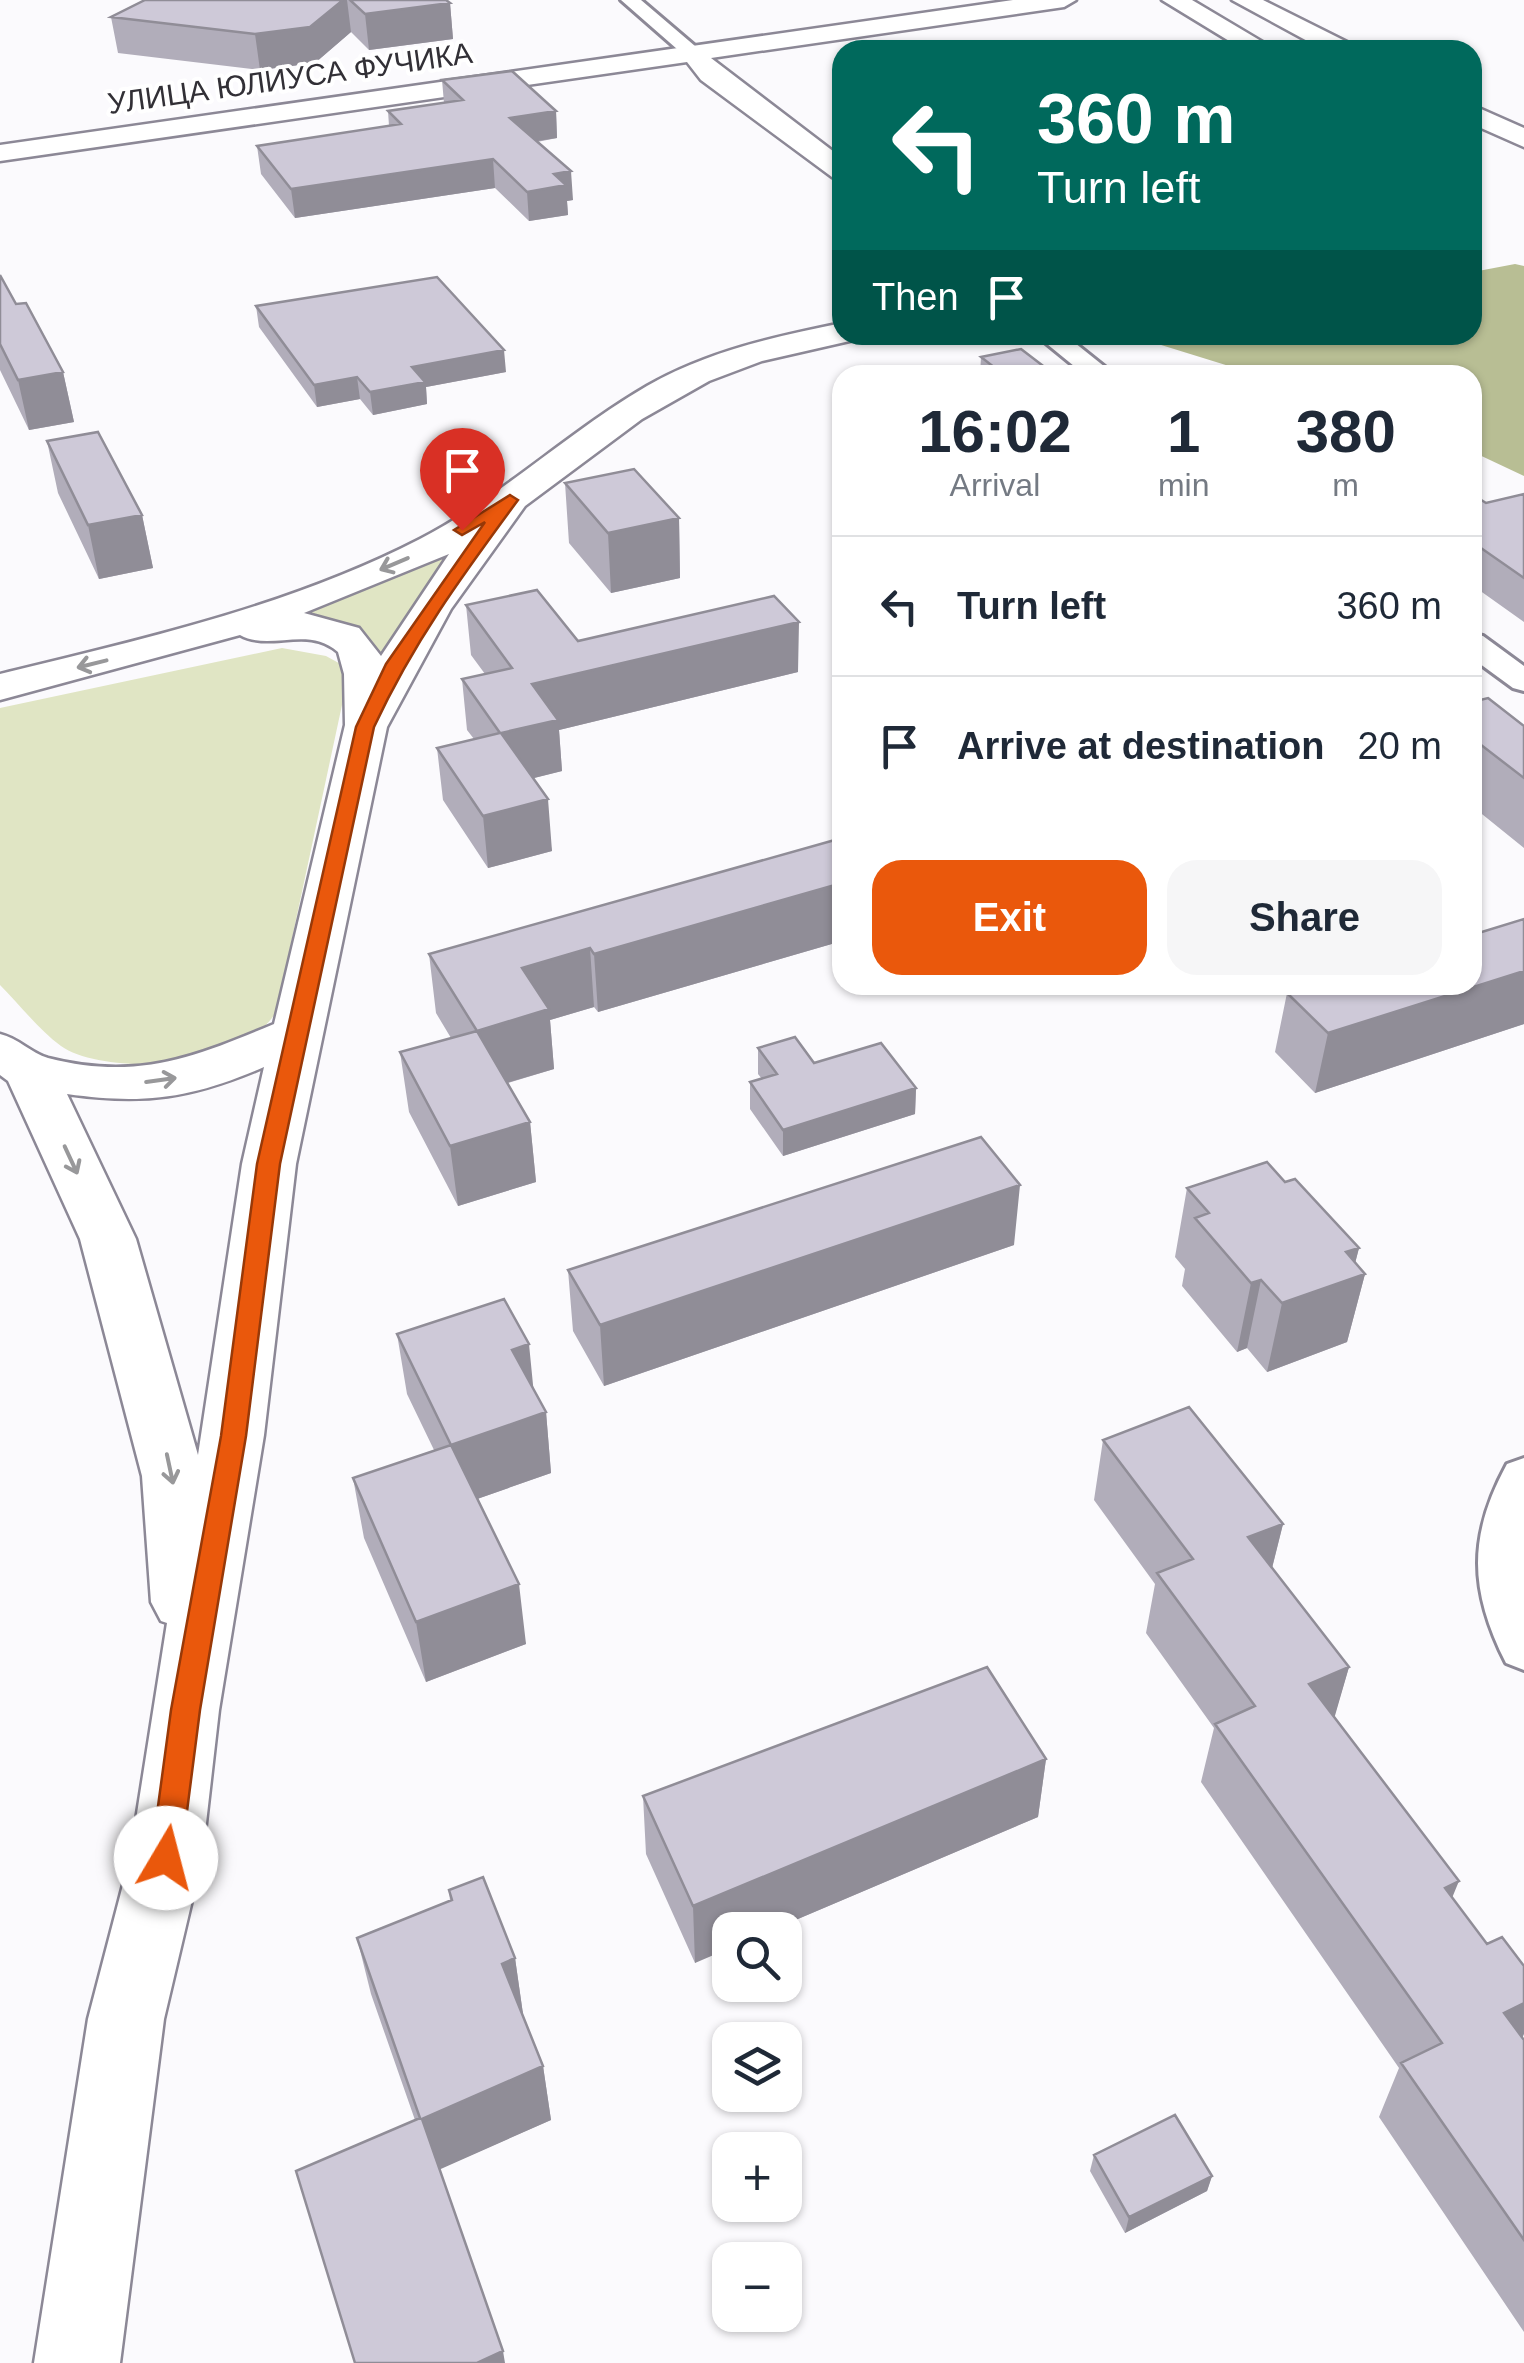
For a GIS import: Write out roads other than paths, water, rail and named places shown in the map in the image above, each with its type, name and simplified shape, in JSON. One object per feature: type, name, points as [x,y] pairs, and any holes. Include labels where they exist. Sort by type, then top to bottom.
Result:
[{"type":"street","points":[[630,0],[692,52],[710,74],[832,164]]},
{"type":"street","name":"УЛИЦА ЮЛИУСА ФУЧИКА","points":[[0,153],[1064,0]]},
{"type":"street","points":[[1174,0],[1245,40]]},
{"type":"street","points":[[1244,0],[1324,40]]},
{"type":"street","points":[[1482,118],[1524,139]]},
{"type":"street","points":[[0,687],[254,621],[423,552],[510,500],[617,422],[694,375],[756,350],[832,335]]},
{"type":"street","points":[[1062,345],[1089,365]]},
{"type":"street","points":[[77,2363],[126,2019],[166,1858],[186,1710],[233,1436],[268,1164],[365,727],[394,664],[459,566],[510,500]]},
{"type":"street","points":[[184,642],[268,627],[310,626],[342,634],[356,646],[364,664],[365,727]]},
{"type":"street","points":[[1482,650],[1524,681]]},
{"type":"street","points":[[15,1061],[124,1085],[202,1074],[295,1034]]},
{"type":"street","points":[[15,1061],[108,1239],[173,1476],[184,1598],[186,1710]]},
{"type":"street","points":[[1524,1477],[1500,1537],[1504,1604],[1524,1648]]}]
